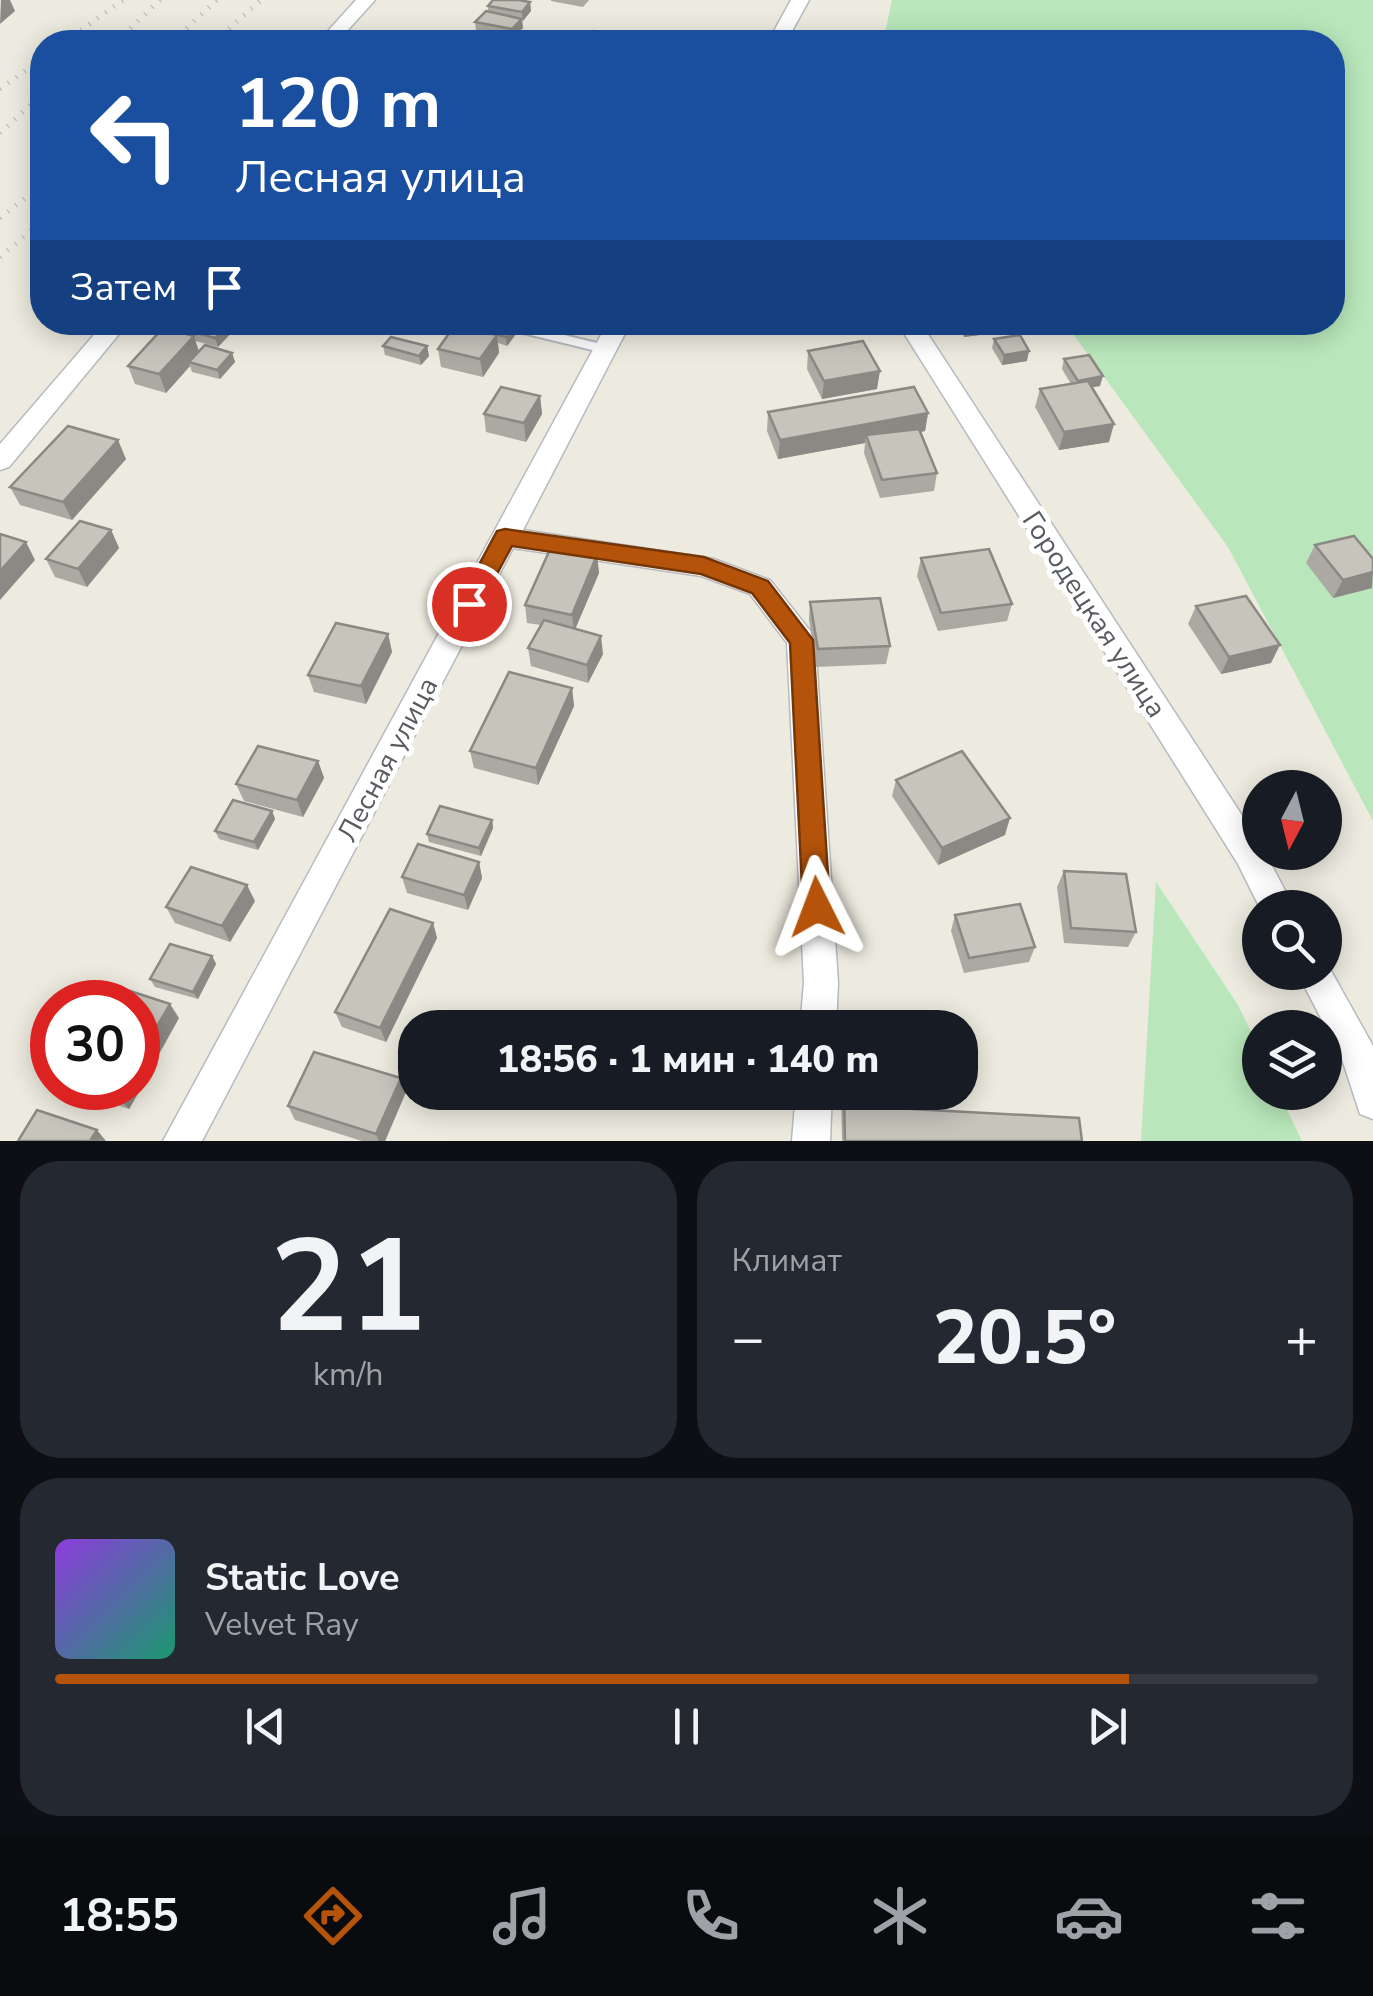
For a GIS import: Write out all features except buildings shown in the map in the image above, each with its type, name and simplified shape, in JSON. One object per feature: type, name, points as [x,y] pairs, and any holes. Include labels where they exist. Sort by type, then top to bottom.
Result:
[{"type":"street","points":[[337,30],[366,0]]},
{"type":"street","points":[[784,30],[800,0]]},
{"type":"street","points":[[0,461],[107,335]]},
{"type":"street","name":"Лесная улица","points":[[182,1141],[613,335]]},
{"type":"street","name":"Городецкая улица","points":[[916,335],[1250,854],[1269,890]]},
{"type":"street","points":[[505,537],[704,566],[760,587],[802,640],[821,983],[819,1010]]},
{"type":"street","points":[[1325,990],[1366,1057],[1373,1102]]},
{"type":"street","points":[[811,1141],[813,1110]]},
{"type":"lane","points":[[546,335],[605,350]]},
{"type":"green space","points":[[892,0],[1373,0],[1373,821],[1228,547],[1074,335],[1345,335],[1345,30],[886,30]]},
{"type":"green space","points":[[1156,882],[1242,1013],[1242,1110],[1287,1110],[1302,1141],[1141,1141]]},
{"type":"railway","points":[[82,30],[123,0]]},
{"type":"railway","points":[[129,30],[160,0]]},
{"type":"railway","points":[[185,30],[217,0]]},
{"type":"railway","points":[[227,30],[261,0]]},
{"type":"railway","points":[[0,89],[30,68]]},
{"type":"railway","points":[[0,133],[30,105]]},
{"type":"railway","points":[[0,218],[30,194]]},
{"type":"railway","points":[[0,257],[30,231]]},
{"type":"route","points":[[469,604],[505,537],[704,566],[760,587],[802,640],[817,907]]}]
